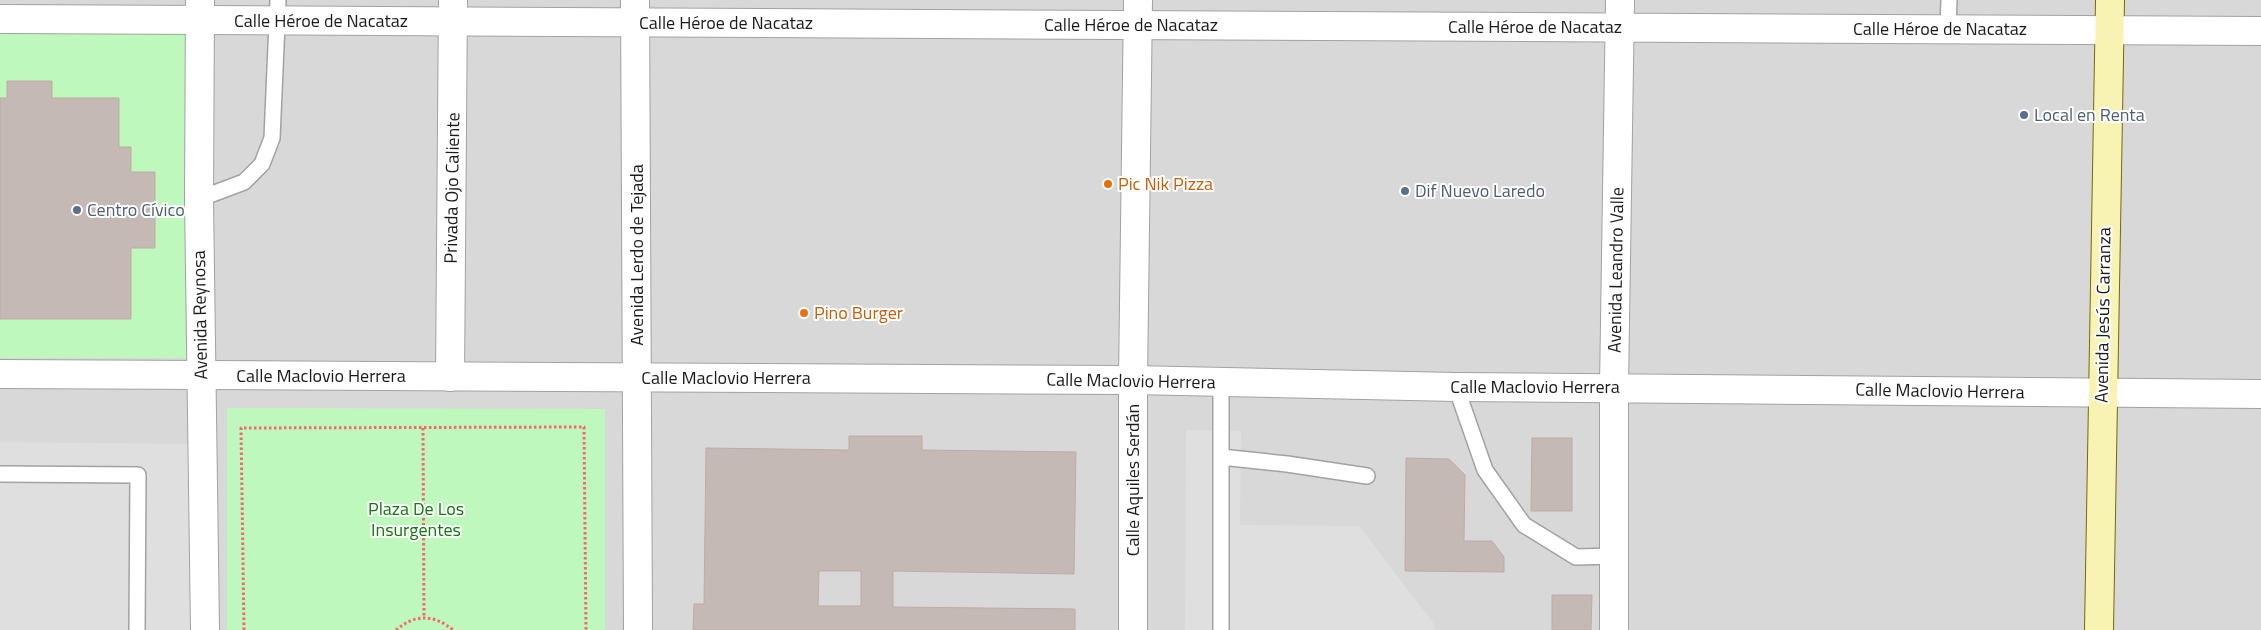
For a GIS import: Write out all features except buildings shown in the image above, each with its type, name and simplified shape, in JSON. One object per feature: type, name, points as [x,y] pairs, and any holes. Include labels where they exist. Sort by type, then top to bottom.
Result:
[{"type":"main road","name":"Avenida Jesús Carranza","points":[[2099,630],[2110,0]]},
{"type":"street","name":"Avenida Leandro Valle","points":[[1614,630],[1614,387],[1620,0]]},
{"type":"street","name":"Calle Héroe de Nacataz","points":[[0,20],[200,10],[1137,13],[1619,27],[2261,31]]},
{"type":"street","name":"Avenida Reynosa","points":[[200,10],[198,199],[204,630]]},
{"type":"street","name":"Privada Ojo Caliente","points":[[450,377],[453,11]]},
{"type":"street","name":"Avenida Lerdo de Tejada","points":[[636,11],[638,630]]},
{"type":"street","name":"Calle Aquiles Serdán","points":[[1133,630],[1132,380],[1137,13]]},
{"type":"street","name":"Calle Maclovio Herrera","points":[[0,374],[1132,380],[1456,387],[2261,394]]},
{"type":"lane","points":[[1948,30],[1949,0]]},
{"type":"lane","points":[[198,199],[244,182],[262,164],[272,138],[278,10]]},
{"type":"lane","points":[[1221,382],[1221,630]]},
{"type":"lane","points":[[1456,387],[1485,470],[1524,525],[1576,557],[1614,556]]},
{"type":"lane","points":[[1222,457],[1287,464],[1367,476]]},
{"type":"lane","points":[[0,474],[138,475],[137,630]]},
{"type":"path","points":[[244,630],[241,428],[584,426],[586,630]]},
{"type":"path","points":[[423,428],[424,618]]},
{"type":"path","points":[[396,630],[406,622],[424,618],[443,622],[453,630]]},
{"type":"shaded area","points":[[0,0],[2261,0],[2261,630],[0,630]]},
{"type":"shaded area","points":[[1186,430],[1241,431],[1240,525],[1359,526],[1435,625],[1434,630],[1185,630]]},
{"type":"shaded area","points":[[0,442],[192,444],[190,630],[0,630]]},
{"type":"green space","points":[[0,31],[185,31],[186,358],[0,358]]},
{"type":"green space","name":"Plaza De Los Insurgentes","points":[[227,408],[605,409],[605,630],[227,630]]},
{"type":"place","name":"Local en Renta","points":[[2024,115]]},
{"type":"place","name":"Pic Nik Pizza","points":[[1108,184]]},
{"type":"place","name":"Dif Nuevo Laredo","points":[[1405,191]]},
{"type":"place","name":"Centro Cívico","points":[[77,210]]},
{"type":"place","name":"Pino Burger","points":[[804,313]]}]
